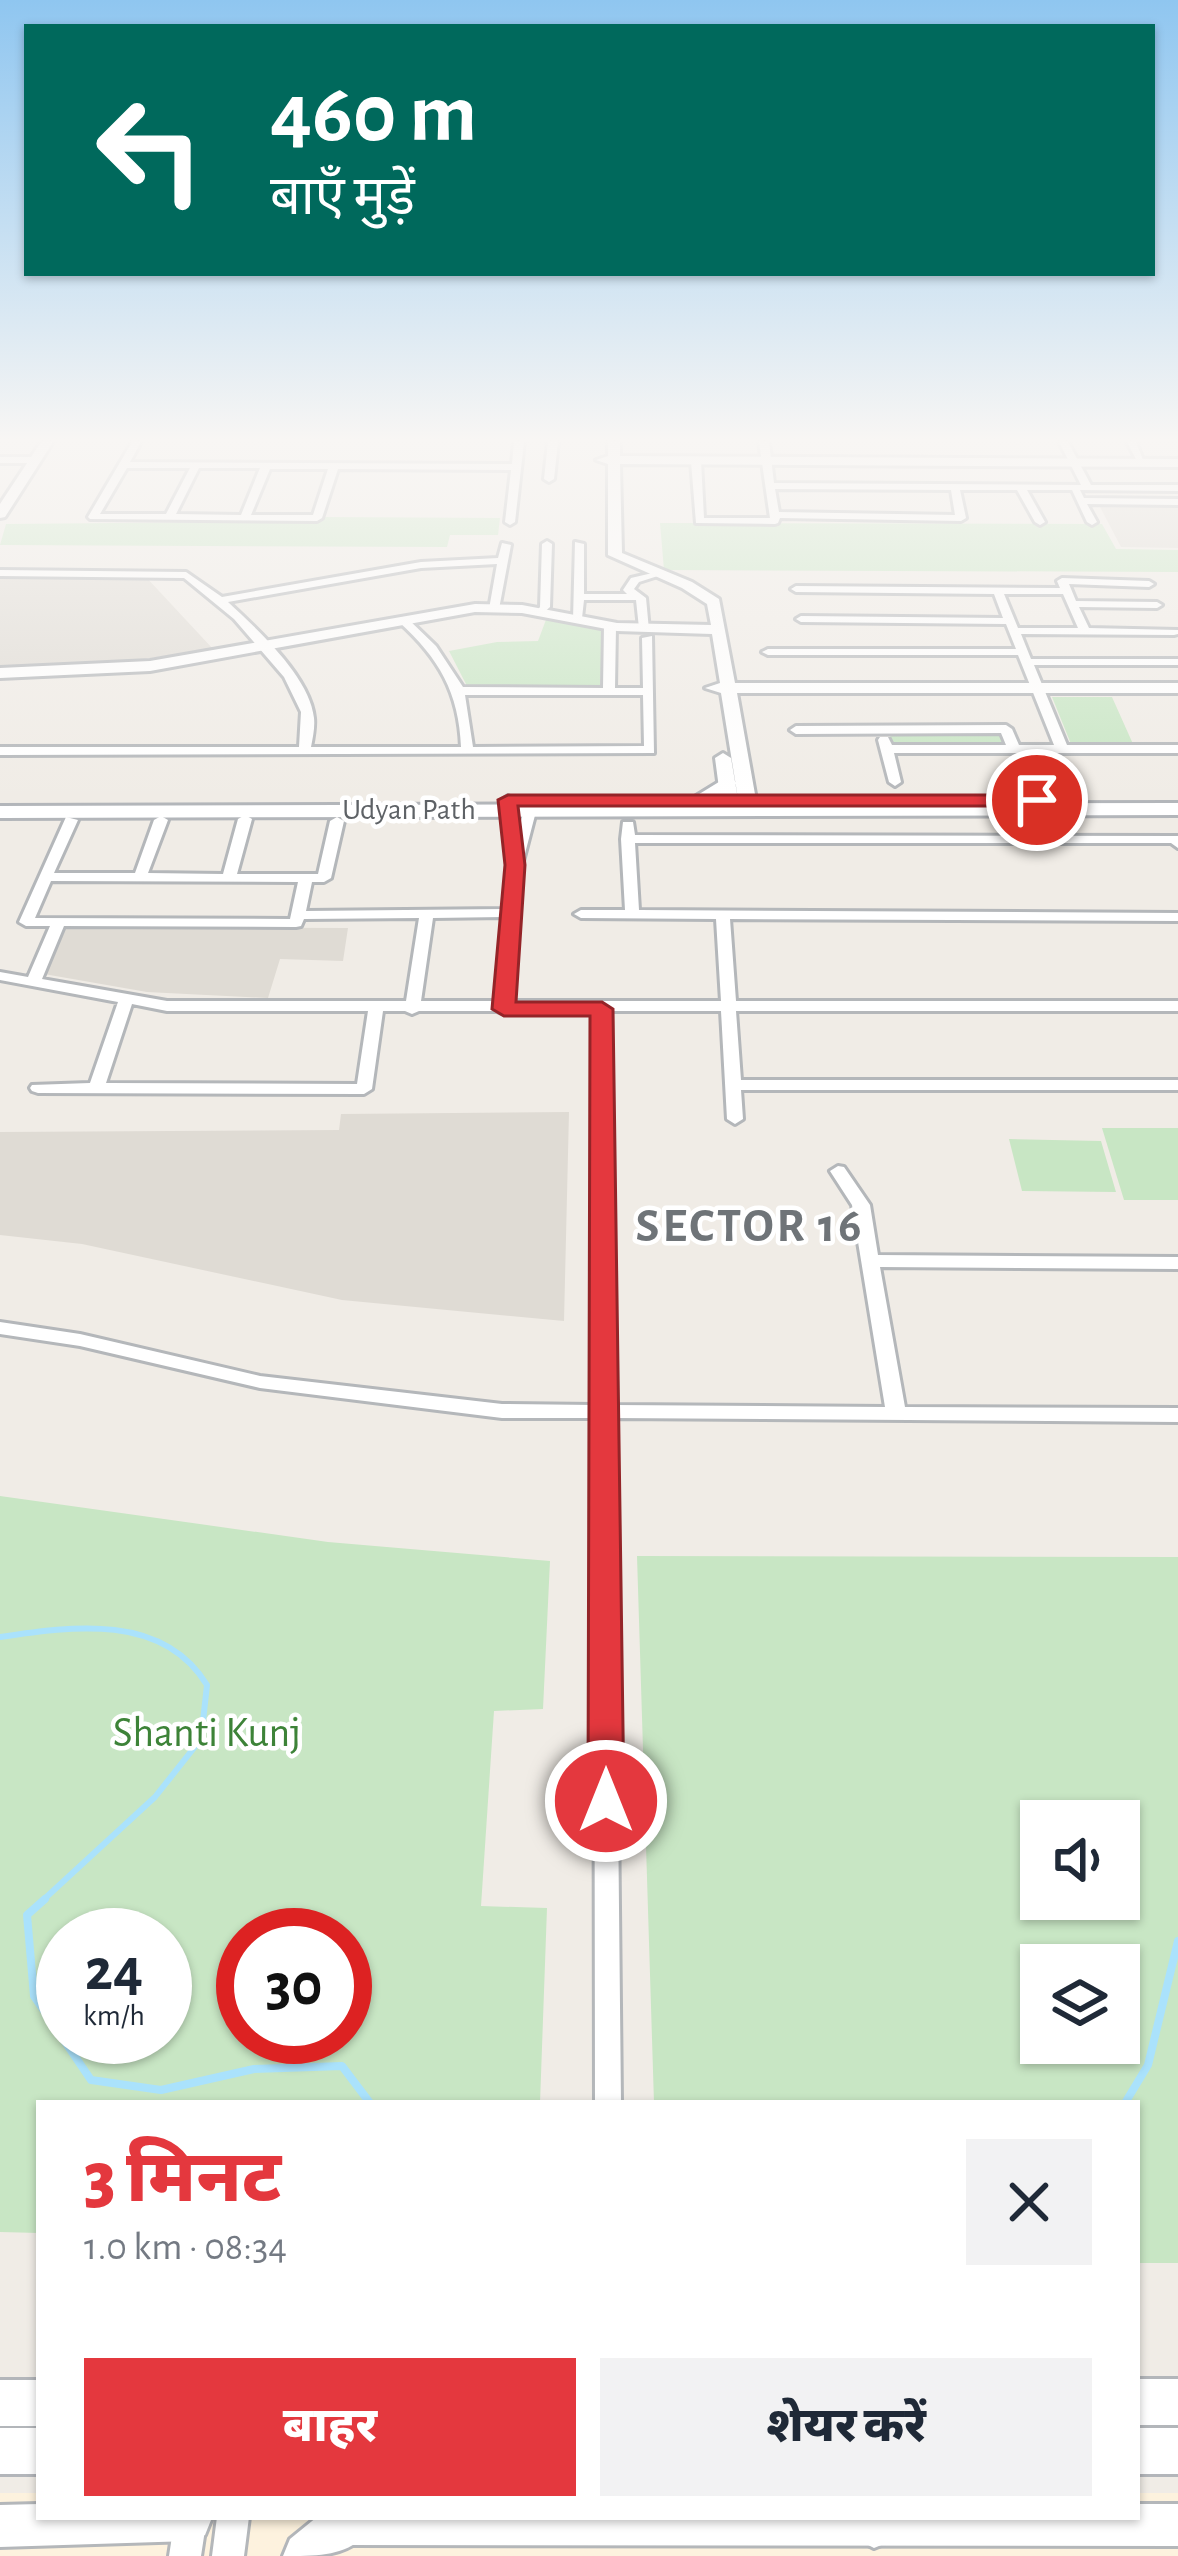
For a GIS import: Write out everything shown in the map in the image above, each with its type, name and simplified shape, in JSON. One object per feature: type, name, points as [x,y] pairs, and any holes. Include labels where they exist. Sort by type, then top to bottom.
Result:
[{"type":"main road","name":"Udyan Path","points":[[532,805],[738,798],[1178,805]]},
{"type":"main road","name":"Udyan Path","points":[[0,807],[532,805],[738,798],[1178,805]]},
{"type":"main road","points":[[1140,2402],[1178,2402]]},
{"type":"main road","points":[[0,2403],[36,2403]]},
{"type":"main road","points":[[0,2451],[36,2451]]},
{"type":"main road","points":[[1140,2451],[1178,2451]]},
{"type":"main road","points":[[307,2556],[350,2521]]},
{"type":"street","points":[[218,601],[454,561]]},
{"type":"street","points":[[494,609],[504,561]]},
{"type":"street","points":[[541,612],[546,561]]},
{"type":"street","points":[[577,618],[579,561]]},
{"type":"street","points":[[616,561],[652,575],[701,604],[712,630],[738,798]]},
{"type":"street","points":[[0,573],[186,575],[218,601],[298,687],[308,715],[305,750]]},
{"type":"street","points":[[640,597],[628,593],[629,585],[652,575]]},
{"type":"street","points":[[1085,632],[1062,581],[1149,584]]},
{"type":"street","points":[[1111,582],[1131,632]]},
{"type":"street","points":[[806,652],[796,584],[1066,590]]},
{"type":"street","points":[[997,589],[1062,749]]},
{"type":"street","points":[[579,597],[640,597]]},
{"type":"street","points":[[0,751],[650,750],[646,633],[640,597]]},
{"type":"street","points":[[1072,604],[1157,605]]},
{"type":"street","points":[[0,673],[151,666],[403,620],[494,609],[541,612],[646,633],[712,630]]},
{"type":"street","points":[[801,619],[1174,632]]},
{"type":"street","points":[[403,620],[436,652],[461,691],[467,718],[466,750]]},
{"type":"street","points":[[609,692],[610,626]]},
{"type":"street","points":[[768,652],[1178,662]]},
{"type":"street","points":[[721,688],[1178,688]]},
{"type":"street","points":[[461,691],[648,692]]},
{"type":"street","points":[[881,729],[895,782]]},
{"type":"street","points":[[796,730],[1006,729],[1014,749]]},
{"type":"street","points":[[886,749],[1178,748]]},
{"type":"street","points":[[507,805],[515,865]]},
{"type":"street","points":[[504,1009],[515,865],[532,805]]},
{"type":"street","points":[[229,877],[245,819]]},
{"type":"street","points":[[71,820],[26,922],[296,923],[306,878]]},
{"type":"street","points":[[140,877],[161,820]]},
{"type":"street","points":[[46,877],[324,878],[338,821]]},
{"type":"street","points":[[632,914],[628,832],[1175,839],[1178,844]]},
{"type":"street","points":[[412,1009],[428,914]]},
{"type":"street","points":[[297,915],[511,914]]},
{"type":"street","points":[[581,914],[1178,916]]},
{"type":"street","points":[[723,915],[735,1119]]},
{"type":"street","points":[[33,982],[59,922]]},
{"type":"street","points":[[0,976],[167,1006],[1178,1006]]},
{"type":"street","points":[[96,1089],[126,999]]},
{"type":"street","points":[[38,1088],[364,1089],[376,1009]]},
{"type":"street","points":[[602,1009],[608,2100]]},
{"type":"street","points":[[732,1085],[1178,1085]]},
{"type":"street","points":[[838,1171],[861,1205],[896,1413]]},
{"type":"street","points":[[871,1261],[1178,1263]]},
{"type":"street","points":[[0,1328],[80,1340],[260,1382],[502,1411],[1178,1415]]},
{"type":"street","points":[[228,2556],[233,2520]]},
{"type":"street","points":[[350,2521],[869,2521],[1164,2535]]},
{"type":"street","points":[[0,2526],[189,2531]]},
{"type":"shaded area","points":[[145,576],[213,649],[95,666],[0,668],[0,577]]},
{"type":"shaded area","points":[[65,927],[348,928],[343,961],[280,959],[268,998],[147,992],[44,974]]},
{"type":"shaded area","points":[[569,1112],[564,1321],[342,1300],[82,1244],[0,1235],[0,1132],[339,1130],[341,1114]]},
{"type":"shaded area","points":[[0,2493],[36,2493],[36,2520],[1140,2520],[1140,2493],[1178,2493],[1178,2556],[0,2556]]},
{"type":"green space","points":[[663,561],[1178,561],[1178,572],[664,570]]},
{"type":"green space","points":[[547,617],[603,629],[600,688],[467,686],[449,651],[538,641]]},
{"type":"green space","points":[[1052,697],[1112,697],[1133,744],[1071,744]]},
{"type":"green space","points":[[1001,731],[1007,746],[893,746],[889,732]]},
{"type":"green space","points":[[1102,1128],[1178,1128],[1178,1200],[1124,1200]]},
{"type":"green space","points":[[1009,1139],[1101,1141],[1116,1192],[1022,1191]]},
{"type":"green space","name":"Shanti Kunj","points":[[0,1496],[328,1542],[550,1561],[543,1709],[494,1711],[481,1906],[547,1908],[540,2100],[36,2100],[36,2233],[0,2232]]},
{"type":"green space","points":[[637,1556],[1178,1557],[1178,2263],[1140,2263],[1140,2100],[654,2100]]},
{"type":"waterway","points":[[0,1637],[86,1628],[141,1635],[188,1662],[207,1685],[201,1739],[155,1797],[41,1902]]},
{"type":"waterway","points":[[45,1899],[27,1915],[34,1996],[91,2080],[161,2090],[254,2069],[342,2066],[368,2100]]},
{"type":"waterway","points":[[1127,2100],[1148,2065],[1178,1941]]},
{"type":"district","name":"SECTOR 16","points":[[750,1227]]},
{"type":"route","points":[[606,1801],[602,1009],[504,1009],[515,865],[508,800],[1037,800]]}]
